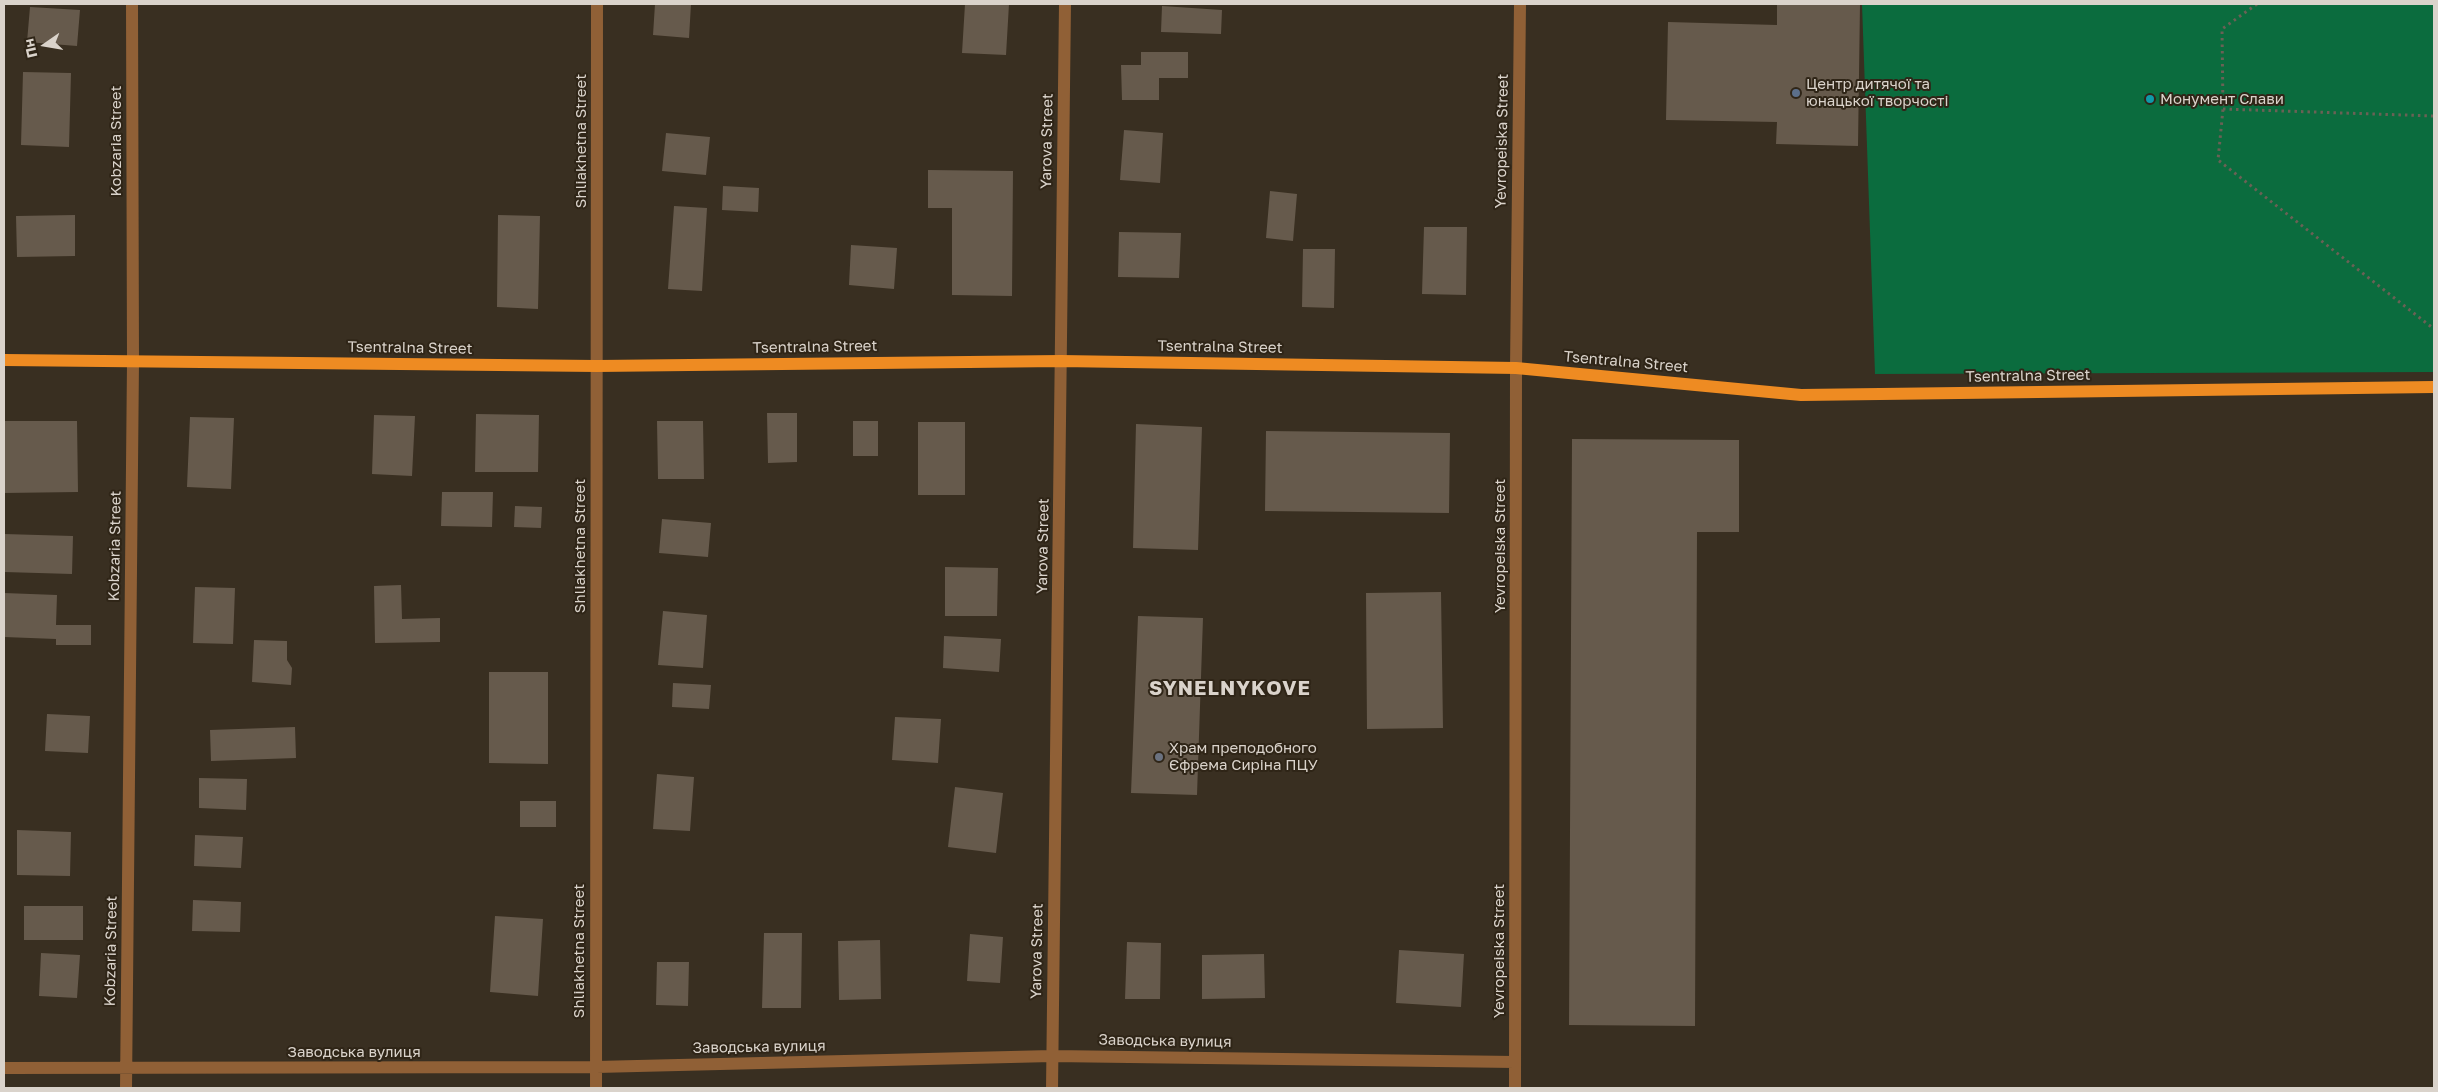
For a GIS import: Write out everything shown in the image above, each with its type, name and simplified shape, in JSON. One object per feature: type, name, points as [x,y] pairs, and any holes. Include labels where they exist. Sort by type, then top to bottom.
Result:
[{"type":"main road","name":"Tsentralna Street","points":[[4,360],[597,366],[1062,361],[1516,368],[1801,395],[2434,387]]},
{"type":"street","name":"Kobzaria Street","points":[[126,1088],[133,362],[132,4]]},
{"type":"street","name":"Shliakhetna Street","points":[[596,1088],[597,4]]},
{"type":"street","name":"Yarova Street","points":[[1052,1088],[1065,4]]},
{"type":"street","name":"Yevropeiska Street","points":[[1515,1088],[1516,368],[1520,4]]},
{"type":"street","name":"Заводська вулиця","points":[[4,1068],[596,1067],[1052,1056],[1515,1062]]},
{"type":"path","points":[[2257,4],[2222,29],[2223,109],[2218,160],[2434,329]]},
{"type":"path","points":[[2223,109],[2434,116]]},
{"type":"green space","points":[[1862,4],[2434,4],[2434,372],[1875,374]]},
{"type":"building","points":[[655,4],[691,4],[689,38],[653,35]]},
{"type":"building","points":[[965,4],[1009,4],[1006,55],[962,53]]},
{"type":"building","points":[[1777,4],[1860,4],[1858,146],[1776,144],[1777,122],[1666,120],[1668,22],[1777,25]]},
{"type":"building","points":[[1162,6],[1222,10],[1221,34],[1161,32]]},
{"type":"building","points":[[30,7],[80,10],[77,46],[27,42]]},
{"type":"building","points":[[1141,52],[1188,52],[1188,78],[1159,78],[1159,100],[1122,100],[1121,65],[1141,65]]},
{"type":"building","points":[[23,72],[71,73],[69,147],[21,145]]},
{"type":"building","points":[[1124,130],[1163,133],[1160,183],[1120,180]]},
{"type":"building","points":[[666,133],[710,137],[706,175],[662,171]]},
{"type":"building","points":[[928,170],[1013,171],[1012,296],[952,295],[952,208],[928,208]]},
{"type":"building","points":[[723,186],[759,188],[758,212],[722,210]]},
{"type":"building","points":[[1270,191],[1297,194],[1293,241],[1266,238]]},
{"type":"building","points":[[674,206],[707,208],[702,291],[668,289]]},
{"type":"building","points":[[75,215],[75,256],[17,257],[16,216]]},
{"type":"building","points":[[498,215],[540,216],[538,309],[497,307]]},
{"type":"building","points":[[1424,227],[1467,227],[1466,295],[1422,294]]},
{"type":"building","points":[[1119,232],[1181,233],[1179,278],[1118,277]]},
{"type":"building","points":[[851,245],[897,248],[894,289],[849,285]]},
{"type":"building","points":[[1303,249],[1335,249],[1334,308],[1302,307]]},
{"type":"building","points":[[767,413],[797,413],[797,462],[768,463]]},
{"type":"building","points":[[476,414],[539,415],[538,472],[475,472]]},
{"type":"building","points":[[374,415],[415,416],[412,476],[372,474]]},
{"type":"building","points":[[190,417],[234,418],[231,489],[187,487]]},
{"type":"building","points":[[4,421],[77,421],[78,492],[4,493]]},
{"type":"building","points":[[657,421],[703,421],[704,479],[658,479]]},
{"type":"building","points":[[853,421],[878,421],[878,456],[853,456]]},
{"type":"building","points":[[918,422],[965,422],[965,495],[918,495]]},
{"type":"building","points":[[1136,424],[1202,427],[1198,550],[1133,548]]},
{"type":"building","points":[[1266,431],[1450,433],[1449,513],[1265,511]]},
{"type":"building","points":[[1572,439],[1739,440],[1739,532],[1697,532],[1695,1026],[1569,1025]]},
{"type":"building","points":[[442,492],[493,492],[492,527],[441,526]]},
{"type":"building","points":[[515,506],[542,507],[541,528],[514,527]]},
{"type":"building","points":[[662,519],[711,523],[708,557],[659,553]]},
{"type":"building","points":[[4,534],[73,536],[72,574],[4,572]]},
{"type":"building","points":[[945,567],[998,568],[997,616],[945,616]]},
{"type":"building","points":[[401,585],[402,619],[440,618],[440,642],[375,643],[374,586]]},
{"type":"building","points":[[195,587],[235,588],[233,644],[193,643]]},
{"type":"building","points":[[1441,592],[1443,728],[1367,729],[1366,593]]},
{"type":"building","points":[[4,593],[57,595],[56,625],[91,625],[91,645],[56,645],[56,639],[4,637]]},
{"type":"building","points":[[663,611],[707,615],[703,668],[658,665]]},
{"type":"building","points":[[1138,616],[1203,618],[1197,795],[1131,793]]},
{"type":"building","points":[[944,636],[1001,639],[999,672],[943,668]]},
{"type":"building","points":[[254,640],[287,641],[287,660],[292,668],[291,685],[252,682]]},
{"type":"building","points":[[489,672],[548,672],[548,764],[489,763]]},
{"type":"building","points":[[673,683],[711,685],[709,709],[672,707]]},
{"type":"building","points":[[47,714],[90,716],[88,753],[45,751]]},
{"type":"building","points":[[895,717],[941,719],[938,763],[892,760]]},
{"type":"building","points":[[295,727],[296,758],[211,761],[210,730]]},
{"type":"building","points":[[657,774],[694,777],[690,831],[653,829]]},
{"type":"building","points":[[199,778],[247,779],[246,810],[199,808]]},
{"type":"building","points":[[955,787],[1003,793],[996,853],[948,847]]},
{"type":"building","points":[[520,801],[556,801],[556,827],[520,827]]},
{"type":"building","points":[[17,830],[71,832],[70,876],[17,875]]},
{"type":"building","points":[[195,835],[243,837],[241,868],[194,866]]},
{"type":"building","points":[[193,900],[241,902],[240,932],[192,931]]},
{"type":"building","points":[[24,906],[83,906],[83,940],[24,940]]},
{"type":"building","points":[[495,916],[543,919],[538,996],[490,992]]},
{"type":"building","points":[[764,933],[802,933],[801,1008],[762,1008]]},
{"type":"building","points":[[970,934],[1003,937],[1000,983],[967,981]]},
{"type":"building","points":[[880,940],[881,999],[839,1000],[838,941]]},
{"type":"building","points":[[1127,942],[1161,943],[1160,999],[1125,999]]},
{"type":"building","points":[[1399,950],[1464,954],[1461,1007],[1396,1003]]},
{"type":"building","points":[[41,953],[80,955],[77,998],[39,996]]},
{"type":"building","points":[[1264,954],[1265,998],[1202,999],[1202,955]]},
{"type":"building","points":[[657,962],[689,962],[688,1006],[656,1005]]},
{"type":"place","name":"Центр дитячої та юнацької творчості","points":[[1796,93]]},
{"type":"place","name":"Монумент Слави","points":[[2150,99]]},
{"type":"place","name":"Храм преподобного Єфрема Сиріна ПЦУ","points":[[1159,757]]},
{"type":"district","name":"SYNELNYKOVE","points":[[1230,689]]}]
